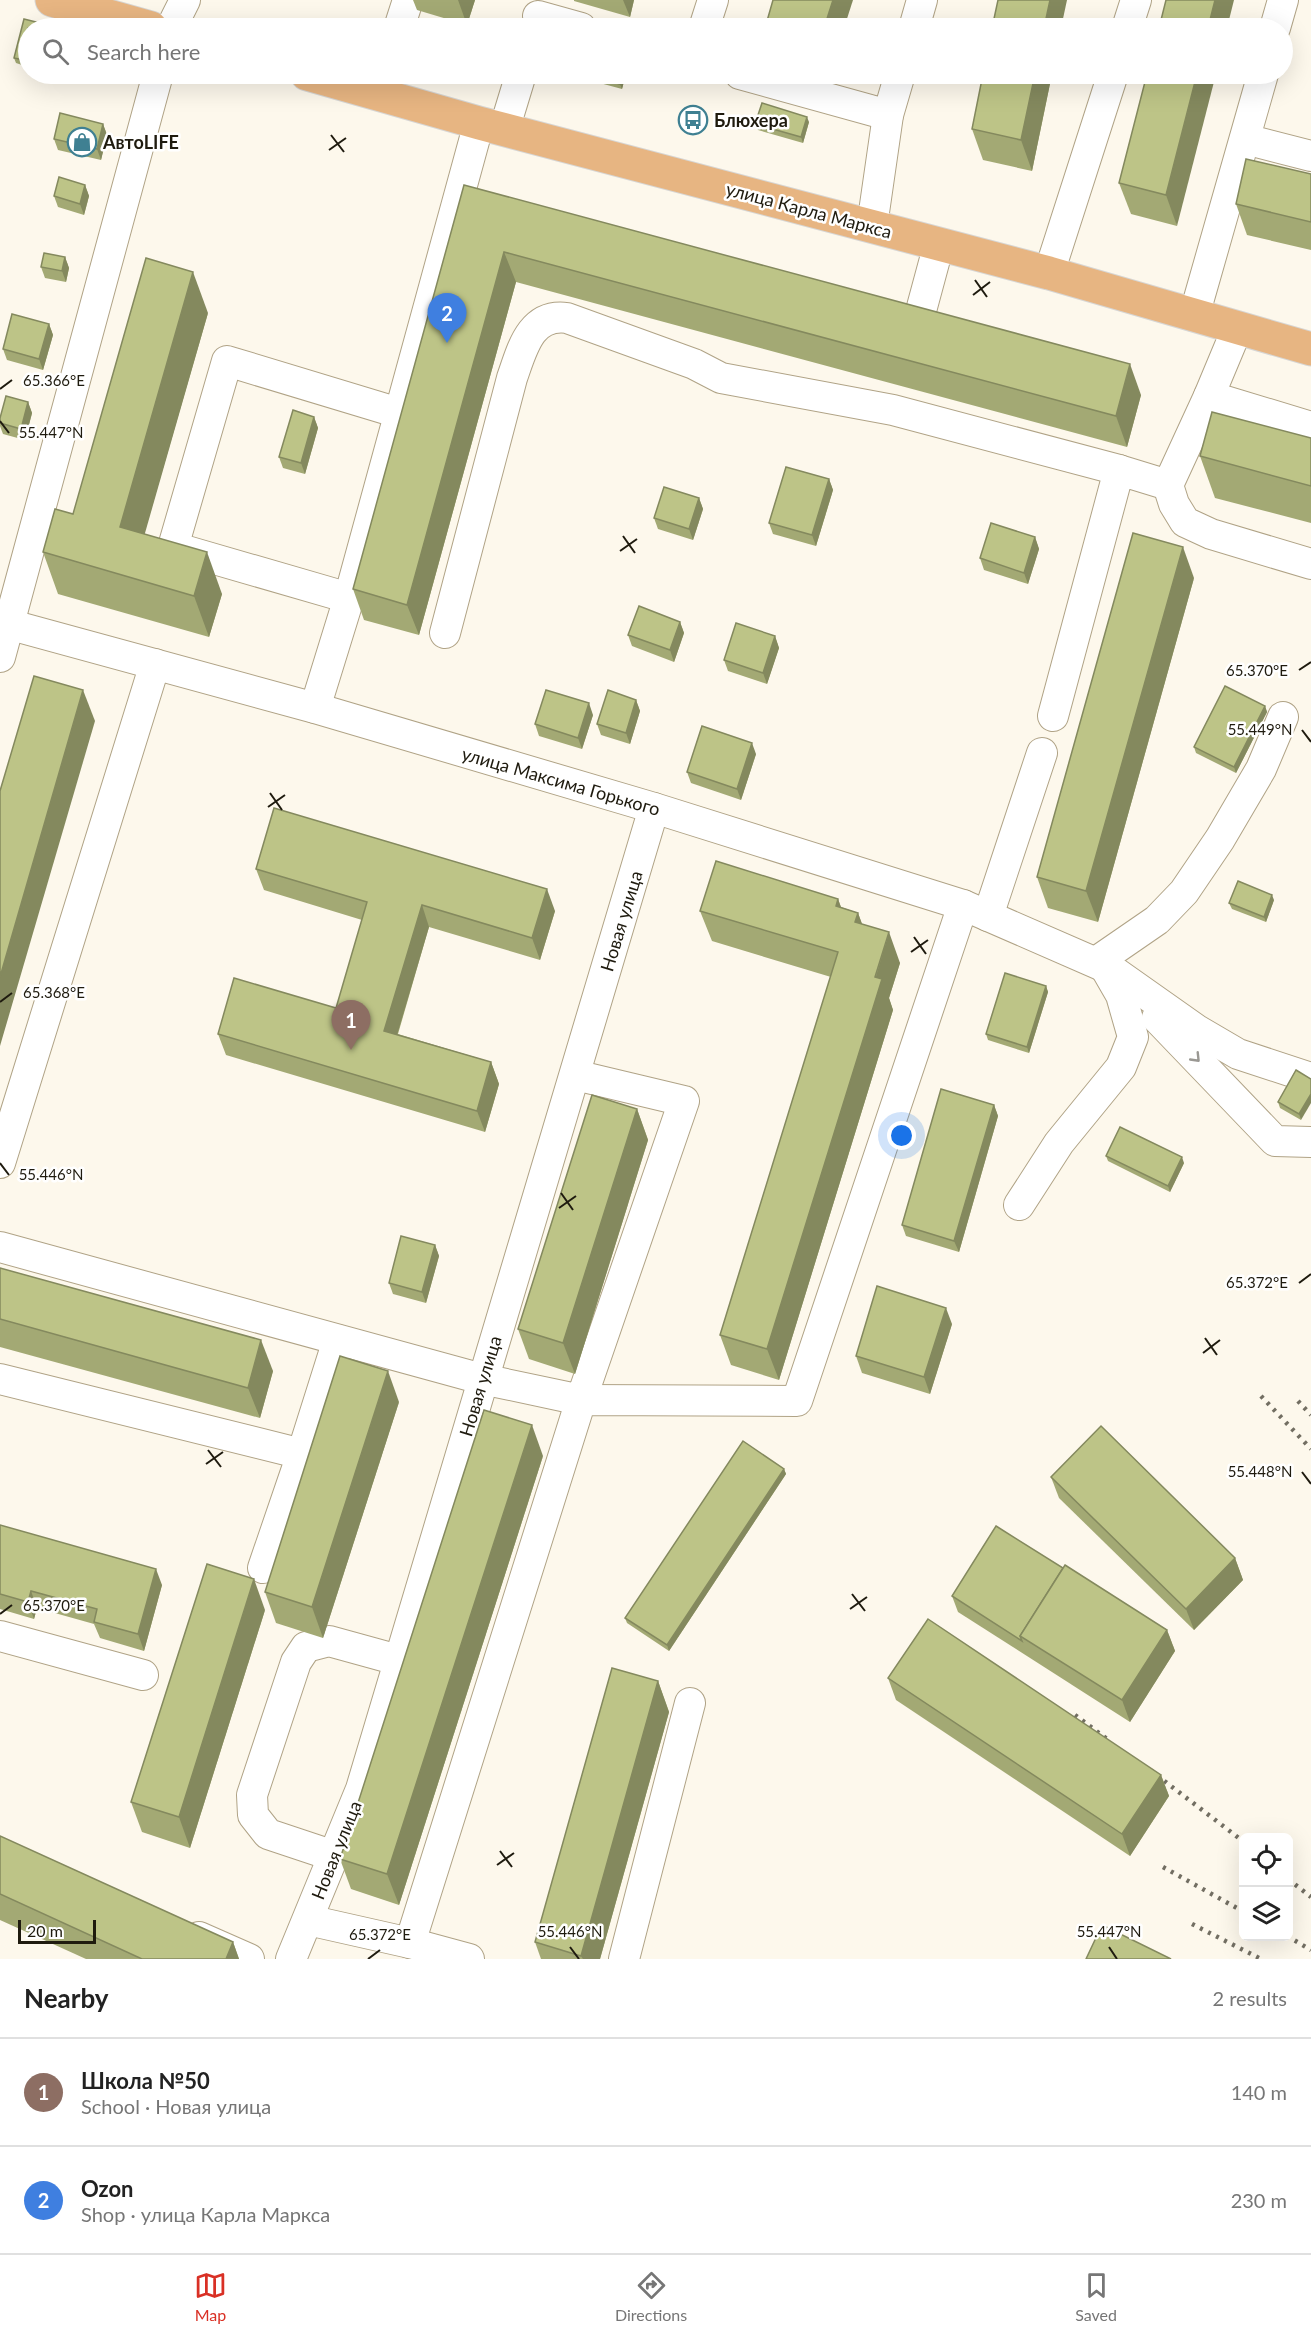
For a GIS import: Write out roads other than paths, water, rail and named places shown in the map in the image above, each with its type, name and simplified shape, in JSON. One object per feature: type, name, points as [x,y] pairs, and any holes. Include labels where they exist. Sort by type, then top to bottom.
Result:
[{"type":"main road","points":[[52,0],[116,18]]},
{"type":"main road","name":"улица Карла Маркса","points":[[381,84],[492,126],[1048,273],[1311,349]]},
{"type":"street","points":[[176,18],[185,0]]},
{"type":"street","points":[[402,18],[408,0]]},
{"type":"street","points":[[707,18],[713,0]]},
{"type":"street","points":[[917,18],[922,0]]},
{"type":"street","points":[[1130,18],[1136,0]]},
{"type":"street","points":[[1278,18],[1283,0]]},
{"type":"street","points":[[0,657],[5,623],[155,84]]},
{"type":"street","points":[[315,708],[349,598],[399,413],[427,354],[492,126],[515,84]]},
{"type":"street","points":[[776,84],[888,115]]},
{"type":"street","points":[[872,226],[888,115],[897,84]]},
{"type":"street","points":[[1048,273],[1110,84]]},
{"type":"street","points":[[1194,316],[1260,84]]},
{"type":"street","points":[[1245,140],[1311,156]]},
{"type":"street","points":[[915,333],[939,244]]},
{"type":"street","points":[[445,633],[502,375],[525,342],[545,319],[554,316],[567,318],[684,360],[721,378],[896,398],[1168,485]]},
{"type":"street","points":[[1237,328],[1168,485],[1174,504],[1185,522],[1211,534],[1311,564]]},
{"type":"street","points":[[349,598],[173,547],[227,361],[399,413]]},
{"type":"street","points":[[1209,396],[1311,427]]},
{"type":"street","points":[[1053,716],[1119,470]]},
{"type":"street","name":"улица Максима Горького","points":[[5,623],[315,708],[654,808],[976,911],[1104,966]]},
{"type":"street","points":[[0,1163],[155,664]]},
{"type":"street","points":[[1104,966],[1157,920],[1184,892],[1220,839],[1261,769],[1283,717]]},
{"type":"street","points":[[0,1247],[482,1379],[581,1400],[797,1401],[976,911],[1042,753]]},
{"type":"street","name":"Новая улица","points":[[291,1959],[361,1790],[654,808]]},
{"type":"street","points":[[1104,966],[1197,1030],[1238,1054],[1311,1078]]},
{"type":"street","points":[[1104,966],[1275,1141],[1311,1142]]},
{"type":"street","points":[[1019,1205],[1059,1143],[1121,1067],[1133,1036],[1121,995],[1104,966]]},
{"type":"street","points":[[411,1943],[581,1400],[684,1101],[575,1075]]},
{"type":"street","points":[[263,1568],[338,1340]]},
{"type":"street","points":[[0,1379],[302,1454]]},
{"type":"street","points":[[0,1636],[143,1675]]},
{"type":"street","points":[[334,1856],[268,1834],[253,1815],[252,1795],[296,1662],[306,1647],[329,1641],[398,1660]]},
{"type":"street","points":[[624,1959],[690,1703]]},
{"type":"street","points":[[308,1920],[411,1943],[469,1959]]},
{"type":"street","points":[[173,1925],[249,1959]]},
{"type":"railway","points":[[1261,1396],[1311,1449]]},
{"type":"railway","points":[[1298,1401],[1311,1415]]},
{"type":"railway","points":[[1075,1715],[1111,1742]]},
{"type":"railway","points":[[1150,1770],[1239,1838]]},
{"type":"railway","points":[[1163,1867],[1239,1909]]},
{"type":"railway","points":[[1293,1883],[1311,1897]]},
{"type":"railway","points":[[1192,1924],[1261,1959]]},
{"type":"railway","points":[[1293,1940],[1311,1950]]},
{"type":"place","name":"Блюхера","points":[[693,120]]},
{"type":"place","name":"АвтоLIFE","points":[[82,142]]},
{"type":"place","name":"Ozon","points":[[447,343]]},
{"type":"place","name":"Школа №50","points":[[351,1050]]}]
